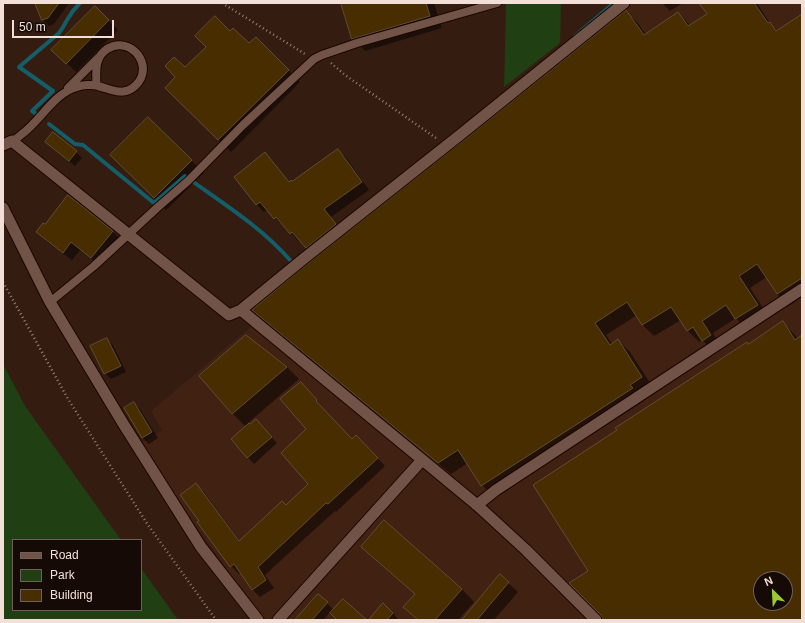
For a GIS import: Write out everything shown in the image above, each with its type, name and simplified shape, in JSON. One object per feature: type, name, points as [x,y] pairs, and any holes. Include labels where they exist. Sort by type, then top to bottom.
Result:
[{"type":"street","points":[[8,143],[128,234],[229,315],[241,310],[624,3]]},
{"type":"street","points":[[3,208],[50,302],[124,425],[201,547],[258,620]]},
{"type":"street","points":[[477,505],[502,486],[802,289]]},
{"type":"street","points":[[241,310],[477,505],[526,550],[596,620]]},
{"type":"street","points":[[278,620],[422,460]]},
{"type":"lane","points":[[50,302],[94,266],[189,180],[243,125],[318,57],[357,43],[497,3]]},
{"type":"lane","points":[[8,143],[23,134],[60,96],[105,51],[114,46],[131,48],[139,55],[141,59],[143,64],[143,73],[140,82],[132,89],[117,92],[96,85],[79,86],[69,89],[60,96]]},
{"type":"lane","points":[[96,85],[96,68],[100,56]]},
{"type":"path","points":[[222,3],[318,57],[346,75],[440,142]]},
{"type":"path","points":[[3,282],[68,399],[148,525],[216,620]]},
{"type":"shaded area","points":[[628,3],[802,3],[802,620],[264,620],[184,510],[142,443],[162,430],[151,411],[258,321],[251,314],[251,305]]},
{"type":"green space","points":[[506,3],[561,3],[560,43],[504,87]]},
{"type":"green space","points":[[3,364],[25,406],[120,539],[12,539],[12,611],[142,611],[142,569],[178,620],[3,620]]},
{"type":"building","points":[[35,3],[59,3],[48,18],[42,20]]},
{"type":"building","points":[[341,3],[426,3],[430,16],[352,39]]},
{"type":"building","points":[[699,3],[754,3],[768,23],[770,22],[776,31],[802,14],[802,278],[777,294],[757,264],[739,276],[758,305],[735,319],[726,305],[702,321],[711,335],[702,341],[693,327],[687,331],[671,307],[642,325],[627,302],[595,323],[610,345],[618,339],[642,377],[630,385],[633,388],[481,486],[458,450],[438,463],[252,310],[306,265],[626,10],[644,35],[678,12],[688,26],[707,14]]},
{"type":"building","points":[[95,6],[109,20],[66,64],[51,50]]},
{"type":"building","points":[[215,16],[230,31],[233,28],[249,43],[256,37],[289,70],[218,140],[165,88],[175,77],[165,66],[174,57],[185,67],[206,47],[195,36]]},
{"type":"building","points":[[148,117],[192,160],[154,198],[110,155]]},
{"type":"building","points":[[53,132],[77,151],[69,161],[45,142]]},
{"type":"building","points":[[338,149],[362,182],[324,209],[336,224],[306,248],[292,232],[290,234],[276,217],[274,219],[260,202],[256,205],[234,177],[265,152],[289,182]]},
{"type":"building","points":[[68,195],[113,231],[91,258],[71,242],[63,253],[36,232],[43,223],[45,224]]},
{"type":"building","points":[[783,321],[795,340],[802,335],[802,620],[603,620],[601,615],[569,583],[588,571],[533,485],[617,430],[615,428],[747,342],[748,344]]},
{"type":"building","points":[[246,335],[287,367],[232,414],[199,376]]},
{"type":"building","points":[[107,338],[121,366],[104,374],[90,346]]},
{"type":"building","points":[[301,382],[317,400],[316,401],[352,439],[356,435],[378,458],[328,504],[326,503],[258,567],[266,580],[252,590],[234,564],[230,567],[197,522],[199,521],[180,495],[196,483],[239,541],[282,501],[286,505],[308,484],[281,453],[306,429],[280,399]]},
{"type":"building","points":[[134,402],[152,432],[142,438],[124,408]]},
{"type":"building","points":[[256,419],[272,437],[247,458],[231,439],[249,423],[250,424]]},
{"type":"building","points":[[384,520],[462,589],[435,620],[418,620],[403,607],[415,594],[361,547]]},
{"type":"building","points":[[500,574],[509,582],[477,620],[462,620]]},
{"type":"building","points":[[318,594],[328,602],[312,620],[295,620]]},
{"type":"building","points":[[343,599],[367,620],[337,620],[330,613]]},
{"type":"building","points":[[383,603],[393,613],[387,620],[369,620]]},
{"type":"waterway","points":[[35,113],[32,111],[53,91],[19,67],[58,34],[80,3]]},
{"type":"waterway","points":[[575,36],[614,3]]},
{"type":"waterway","points":[[49,124],[75,144],[83,145],[154,203],[185,176],[253,225],[290,260]]}]
